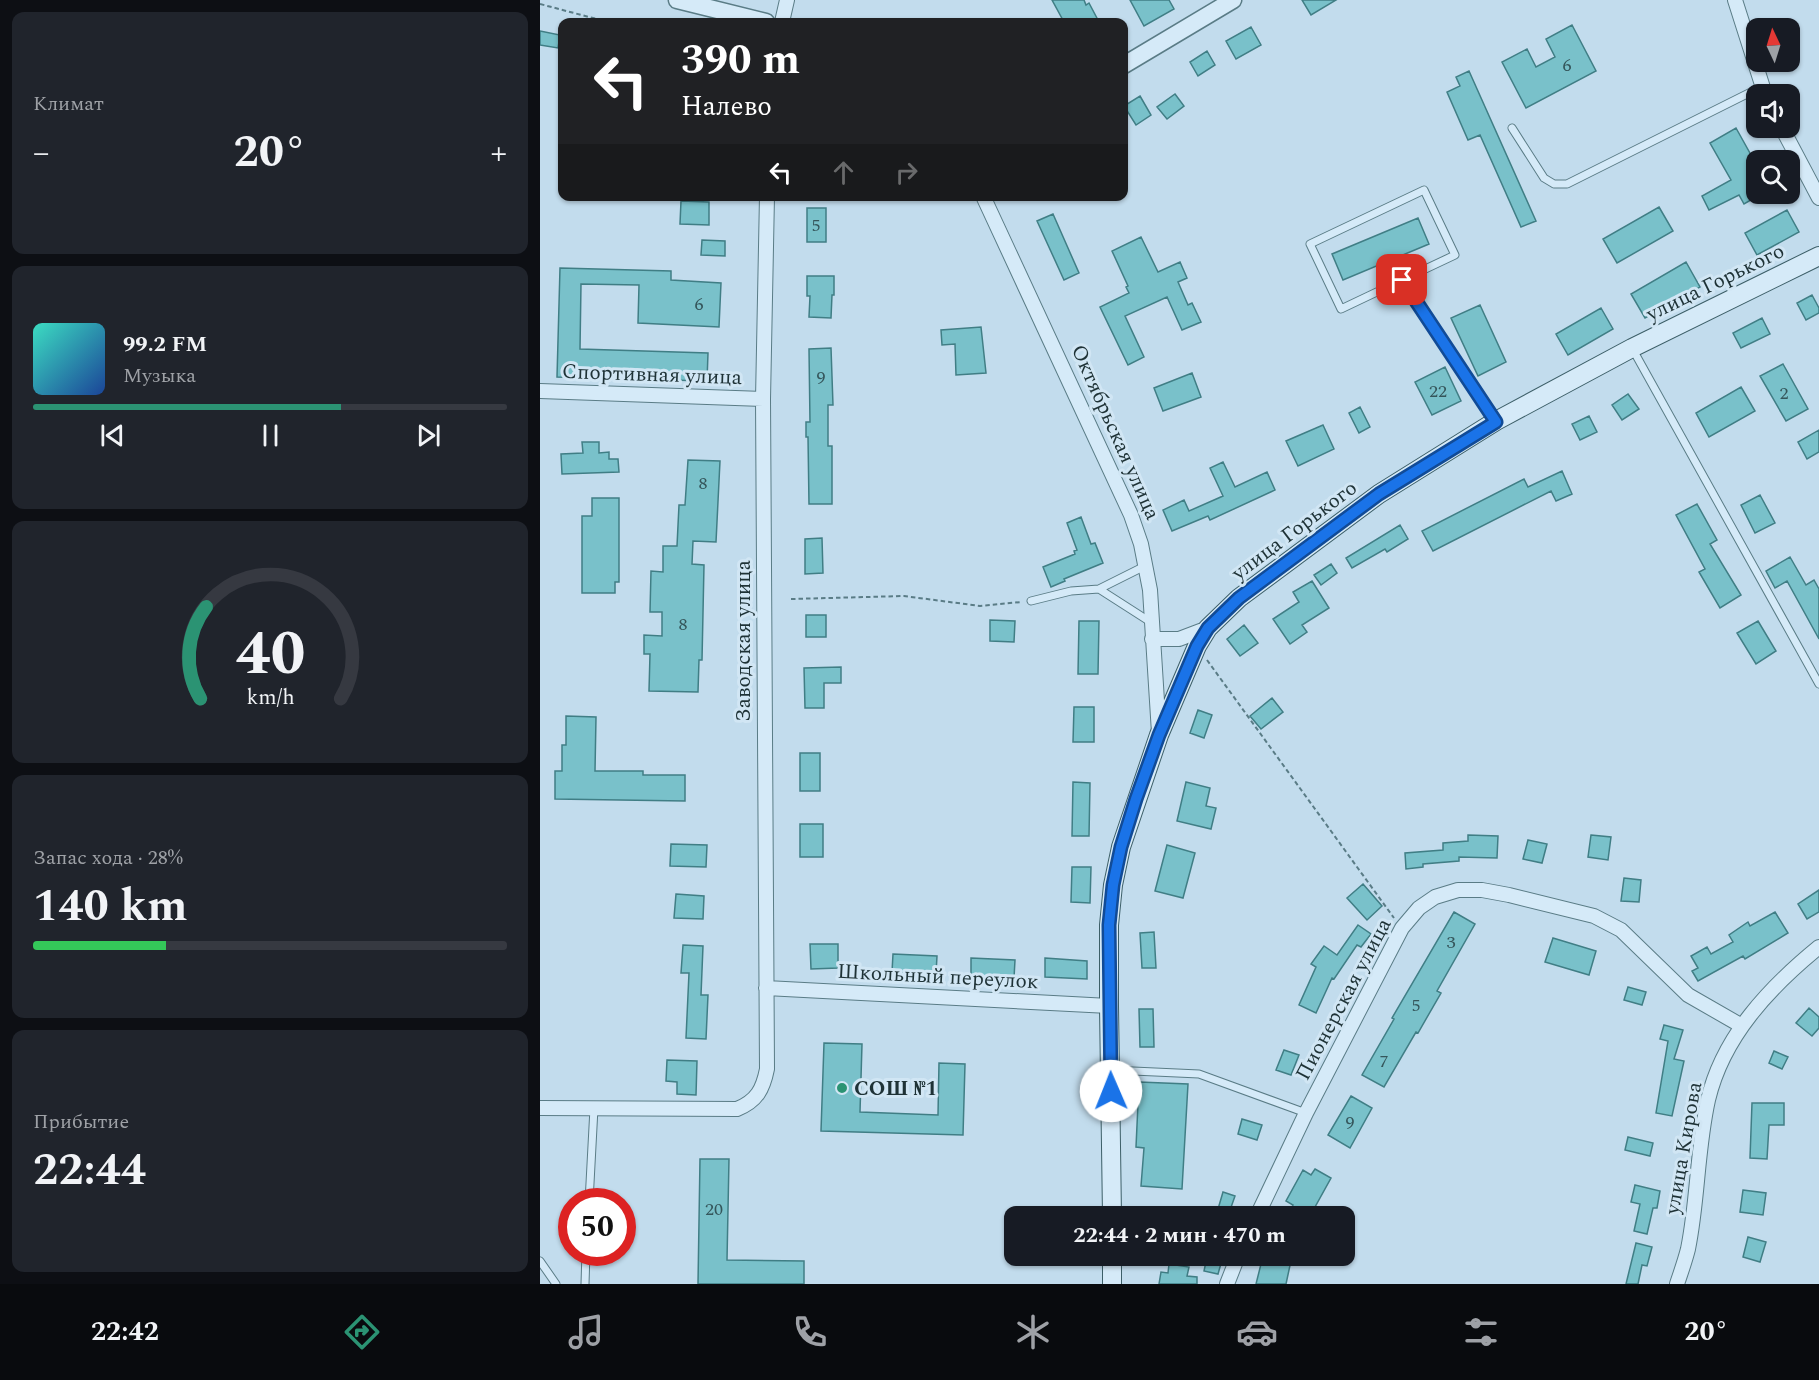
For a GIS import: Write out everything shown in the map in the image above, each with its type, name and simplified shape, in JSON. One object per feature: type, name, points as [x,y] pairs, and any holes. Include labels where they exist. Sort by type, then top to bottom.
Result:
[{"type":"main road","name":"улица Горького","points":[[1112,1206],[1109,925],[1113,885],[1121,847],[1159,735],[1197,646],[1208,628],[1239,598],[1379,494],[1496,422],[1632,348],[1819,256]]},
{"type":"main road","points":[[1112,1266],[1112,1284]]},
{"type":"street","points":[[677,0],[750,18]]},
{"type":"street","points":[[783,18],[787,0]]},
{"type":"street","points":[[1128,63],[1233,0]]},
{"type":"street","points":[[1735,0],[1761,84]]},
{"type":"street","points":[[1787,138],[1819,198]]},
{"type":"street","name":"Заводская улица","points":[[594,1108],[737,1108],[752,1101],[764,1086],[767,1069],[763,399],[767,201]]},
{"type":"street","name":"Октябрьская улица","points":[[985,201],[1131,515],[1141,544],[1150,590],[1159,735]]},
{"type":"street","name":"Спортивная улица","points":[[540,391],[763,399]]},
{"type":"street","points":[[1152,639],[1179,639],[1208,628]]},
{"type":"street","name":"Пионерская улица","points":[[1262,1206],[1306,1113],[1402,928],[1419,908],[1435,897],[1458,890],[1482,890],[1594,916],[1621,930],[1688,995],[1742,1026]]},
{"type":"street","name":"улица Кирова","points":[[1677,1284],[1688,1248],[1708,1099],[1717,1073],[1742,1026],[1761,1002],[1791,970],[1819,947]]},
{"type":"street","name":"Школьный переулок","points":[[766,988],[1109,1006]]},
{"type":"street","points":[[540,1108],[594,1108]]},
{"type":"street","points":[[1227,1284],[1234,1266]]},
{"type":"lane","points":[[1512,128],[1544,178],[1554,184],[1567,184],[1746,99]]},
{"type":"lane","points":[[1424,190],[1455,255],[1402,280],[1341,309],[1310,244],[1424,190]]},
{"type":"lane","points":[[1402,280],[1496,422]]},
{"type":"lane","points":[[1632,348],[1819,684]]},
{"type":"lane","points":[[1031,601],[1071,591],[1100,589],[1145,566]]},
{"type":"lane","points":[[1100,589],[1152,623]]},
{"type":"lane","points":[[1111,1070],[1199,1074],[1306,1113]]},
{"type":"lane","points":[[590,1188],[594,1108]]},
{"type":"lane","points":[[540,1261],[556,1284]]},
{"type":"lane","points":[[585,1284],[586,1266]]},
{"type":"path","points":[[540,4],[593,18]]},
{"type":"path","points":[[791,599],[904,596],[980,606],[1031,601]]},
{"type":"path","points":[[1197,646],[1402,928]]},
{"type":"building","points":[[1052,0],[1084,0],[1086,5],[1089,3],[1097,18],[1062,18]]},
{"type":"building","points":[[1130,0],[1169,0],[1174,9],[1144,26]]},
{"type":"building","points":[[1302,0],[1336,0],[1311,15]]},
{"type":"building","points":[[1572,25],[1596,71],[1526,108],[1502,62],[1527,49],[1536,67],[1555,57],[1546,39]]},
{"type":"building","points":[[1251,27],[1261,45],[1236,59],[1226,41]]},
{"type":"building","points":[[540,31],[558,35],[558,48],[540,45]]},
{"type":"building","points":[[1207,51],[1215,65],[1198,76],[1190,62]]},
{"type":"building","points":[[1469,71],[1536,221],[1521,227],[1480,135],[1468,140],[1447,92],[1460,86],[1456,77]]},
{"type":"building","points":[[1175,94],[1184,106],[1167,119],[1157,107]]},
{"type":"building","points":[[1140,96],[1151,115],[1136,125],[1128,112],[1128,104]]},
{"type":"building","points":[[1736,128],[1748,150],[1746,150],[1746,203],[1744,204],[1739,195],[1709,210],[1702,196],[1731,180],[1710,143]]},
{"type":"building","points":[[681,201],[709,202],[709,225],[680,224]]},
{"type":"building","points":[[1659,207],[1673,231],[1617,263],[1603,239]]},
{"type":"building","points":[[807,208],[826,208],[826,242],[807,242]]},
{"type":"building","points":[[1787,210],[1799,232],[1757,255],[1745,233]]},
{"type":"building","points":[[1053,214],[1079,273],[1064,280],[1037,221]]},
{"type":"building","points":[[1418,218],[1429,244],[1343,280],[1332,254]]},
{"type":"building","points":[[1141,237],[1158,272],[1180,262],[1187,278],[1178,282],[1188,305],[1192,303],[1201,322],[1182,330],[1167,297],[1125,316],[1144,357],[1128,365],[1100,307],[1129,293],[1112,251]]},
{"type":"building","points":[[702,240],[725,241],[725,256],[701,255]]},
{"type":"building","points":[[1686,262],[1700,287],[1645,318],[1631,294]]},
{"type":"building","points":[[560,268],[671,271],[671,280],[721,283],[719,327],[638,323],[639,285],[581,284],[580,349],[708,353],[707,381],[557,377]]},
{"type":"building","points":[[807,276],[834,276],[831,318],[809,317],[810,296],[807,296]]},
{"type":"building","points":[[1812,295],[1819,308],[1819,313],[1806,320],[1797,303]]},
{"type":"building","points":[[1480,305],[1506,362],[1478,376],[1451,318]]},
{"type":"building","points":[[1601,308],[1613,329],[1568,355],[1556,334]]},
{"type":"building","points":[[1762,318],[1770,334],[1741,348],[1733,333]]},
{"type":"building","points":[[981,327],[986,373],[956,375],[955,344],[942,345],[941,330]]},
{"type":"building","points":[[831,348],[833,405],[828,405],[828,446],[832,446],[832,504],[809,504],[806,422],[810,422],[809,349]]},
{"type":"building","points":[[1783,364],[1808,409],[1786,421],[1760,376]]},
{"type":"building","points":[[1445,367],[1461,401],[1432,415],[1415,382]]},
{"type":"building","points":[[1192,373],[1201,397],[1163,411],[1154,388]]},
{"type":"building","points":[[1741,387],[1755,411],[1709,437],[1696,413]]},
{"type":"building","points":[[1628,394],[1639,409],[1622,420],[1612,405]]},
{"type":"building","points":[[1360,407],[1370,427],[1359,433],[1349,413]]},
{"type":"building","points":[[1589,416],[1597,432],[1580,440],[1572,424]]},
{"type":"building","points":[[1323,425],[1334,449],[1298,466],[1286,441]]},
{"type":"building","points":[[1819,430],[1819,452],[1807,459],[1798,442]]},
{"type":"building","points":[[582,442],[599,442],[599,453],[609,452],[609,459],[618,459],[619,472],[562,474],[561,454],[583,453]]},
{"type":"building","points":[[688,460],[720,461],[716,542],[693,541],[692,564],[704,565],[702,660],[699,660],[698,692],[649,691],[650,654],[644,654],[644,635],[662,636],[662,612],[650,612],[651,571],[663,572],[663,546],[677,546],[679,505],[685,505]]},
{"type":"building","points":[[1223,462],[1235,487],[1267,472],[1275,490],[1210,520],[1208,516],[1172,531],[1163,510],[1184,500],[1189,511],[1223,496],[1210,468]]},
{"type":"building","points":[[1562,471],[1572,494],[1556,501],[1551,491],[1433,551],[1422,531],[1524,479],[1528,487]]},
{"type":"building","points":[[1760,495],[1775,523],[1755,533],[1741,505]]},
{"type":"building","points":[[592,498],[619,498],[619,582],[615,582],[615,593],[582,593],[582,516],[592,516]]},
{"type":"building","points":[[1697,504],[1717,540],[1710,544],[1741,595],[1720,608],[1699,572],[1705,569],[1676,515]]},
{"type":"building","points":[[1081,517],[1091,544],[1095,543],[1103,563],[1064,579],[1065,581],[1051,587],[1043,567],[1075,554],[1074,551],[1077,550],[1067,523]]},
{"type":"building","points":[[1400,525],[1408,539],[1387,552],[1385,549],[1352,568],[1346,558]]},
{"type":"building","points":[[822,538],[823,573],[805,574],[805,539]]},
{"type":"building","points":[[1790,557],[1806,585],[1814,580],[1819,589],[1819,639],[1787,581],[1775,588],[1766,571]]},
{"type":"building","points":[[1331,564],[1337,573],[1321,585],[1314,575]]},
{"type":"building","points":[[1312,581],[1329,608],[1302,625],[1307,632],[1290,644],[1273,619],[1299,602],[1293,592]]},
{"type":"building","points":[[806,615],[826,615],[826,637],[806,637]]},
{"type":"building","points":[[990,620],[1015,621],[1014,642],[990,641]]},
{"type":"building","points":[[1079,621],[1099,621],[1098,674],[1078,674]]},
{"type":"building","points":[[1758,621],[1776,651],[1756,664],[1737,633]]},
{"type":"building","points":[[1244,625],[1258,643],[1240,656],[1227,639]]},
{"type":"building","points":[[841,667],[841,683],[824,683],[824,708],[805,708],[804,668]]},
{"type":"building","points":[[1272,698],[1283,712],[1261,729],[1250,716]]},
{"type":"building","points":[[1074,707],[1094,707],[1094,742],[1073,742]]},
{"type":"building","points":[[1198,710],[1212,715],[1204,738],[1190,733]]},
{"type":"building","points":[[566,716],[596,717],[595,771],[643,771],[643,775],[685,775],[685,801],[555,799],[555,771],[562,771],[562,745],[566,745]]},
{"type":"building","points":[[800,753],[820,753],[820,791],[800,791]]},
{"type":"building","points":[[1073,782],[1090,783],[1089,836],[1072,836]]},
{"type":"building","points":[[1186,782],[1210,788],[1206,806],[1216,808],[1211,829],[1177,821]]},
{"type":"building","points":[[800,824],[823,824],[823,857],[800,857]]},
{"type":"building","points":[[1468,835],[1498,836],[1497,858],[1459,857],[1459,861],[1423,864],[1423,867],[1406,869],[1405,853],[1443,850],[1443,843],[1468,841]]},
{"type":"building","points":[[1591,835],[1611,837],[1608,860],[1588,857]]},
{"type":"building","points":[[1528,840],[1547,844],[1542,863],[1523,859]]},
{"type":"building","points":[[671,844],[707,845],[706,867],[670,866]]},
{"type":"building","points":[[1167,845],[1195,853],[1183,898],[1155,891]]},
{"type":"building","points":[[1072,867],[1091,867],[1090,903],[1071,902]]},
{"type":"building","points":[[1624,878],[1641,880],[1639,902],[1621,901]]},
{"type":"building","points":[[1363,884],[1382,906],[1367,920],[1347,898]]},
{"type":"building","points":[[1819,890],[1819,912],[1807,919],[1798,904]]},
{"type":"building","points":[[676,894],[704,896],[703,919],[674,918]]},
{"type":"building","points":[[1454,912],[1475,924],[1437,991],[1441,993],[1384,1087],[1362,1075],[1394,1019],[1392,1018]]},
{"type":"building","points":[[1775,912],[1788,933],[1745,959],[1743,956],[1698,981],[1692,971],[1698,968],[1691,956],[1707,947],[1711,954],[1733,942],[1729,935],[1748,922],[1750,926]]},
{"type":"building","points":[[1358,925],[1371,934],[1361,947],[1357,945],[1334,979],[1332,978],[1316,1013],[1299,1005],[1316,967],[1311,964],[1324,946],[1337,955]]},
{"type":"building","points":[[1154,932],[1156,968],[1142,968],[1140,933]]},
{"type":"building","points":[[1553,938],[1596,951],[1589,975],[1545,962]]},
{"type":"building","points":[[810,944],[838,944],[838,968],[811,969]]},
{"type":"building","points":[[683,945],[703,946],[701,995],[708,995],[706,1039],[686,1038],[689,973],[681,973]]},
{"type":"building","points":[[893,954],[937,956],[936,974],[892,972]]},
{"type":"building","points":[[971,958],[1015,960],[1014,978],[971,976]]},
{"type":"building","points":[[1045,958],[1087,961],[1087,979],[1045,977]]},
{"type":"building","points":[[1628,987],[1646,992],[1642,1005],[1624,1000]]},
{"type":"building","points":[[1809,1008],[1819,1017],[1819,1028],[1812,1036],[1796,1023]]},
{"type":"building","points":[[1139,1009],[1153,1009],[1154,1047],[1140,1047]]},
{"type":"building","points":[[1664,1025],[1683,1030],[1674,1059],[1684,1061],[1672,1116],[1656,1113],[1668,1041],[1660,1039]]},
{"type":"building","name":"СОШ №1","points":[[824,1043],[862,1044],[860,1112],[938,1115],[939,1063],[965,1064],[963,1135],[821,1131]]},
{"type":"building","points":[[1284,1050],[1299,1055],[1291,1075],[1276,1070]]},
{"type":"building","points":[[1774,1051],[1788,1057],[1782,1069],[1769,1063]]},
{"type":"building","points":[[667,1060],[697,1061],[696,1095],[677,1094],[677,1082],[666,1081]]},
{"type":"building","points":[[1139,1082],[1188,1084],[1182,1189],[1141,1186],[1144,1148],[1136,1147]]},
{"type":"building","points":[[1351,1096],[1372,1108],[1350,1148],[1328,1135]]},
{"type":"building","points":[[1752,1103],[1784,1103],[1784,1125],[1769,1125],[1767,1159],[1750,1158]]},
{"type":"building","points":[[1242,1119],[1262,1125],[1257,1140],[1238,1134]]},
{"type":"building","points":[[1628,1137],[1653,1143],[1650,1156],[1625,1150]]},
{"type":"building","points":[[700,1159],[729,1159],[727,1260],[804,1261],[804,1284],[698,1284]]},
{"type":"building","points":[[1315,1169],[1331,1178],[1316,1206],[1292,1206],[1286,1201],[1303,1170],[1311,1175]]},
{"type":"building","points":[[1635,1185],[1660,1191],[1657,1208],[1653,1208],[1647,1234],[1634,1231],[1640,1204],[1631,1202]]},
{"type":"building","points":[[1743,1190],[1766,1193],[1763,1215],[1740,1212]]},
{"type":"building","points":[[1223,1192],[1235,1196],[1231,1206],[1219,1206]]},
{"type":"building","points":[[1748,1237],[1766,1242],[1760,1262],[1743,1257]]},
{"type":"building","points":[[1636,1243],[1652,1247],[1647,1266],[1642,1265],[1638,1284],[1626,1284]]},
{"type":"building","points":[[1169,1266],[1189,1267],[1187,1276],[1197,1277],[1197,1284],[1159,1284],[1161,1272],[1168,1273]]},
{"type":"building","points":[[1205,1266],[1220,1266],[1218,1274],[1204,1271]]},
{"type":"building","points":[[1260,1266],[1290,1266],[1286,1284],[1256,1284]]},
{"type":"place","name":"СОШ №1","points":[[842,1088]]},
{"type":"route","points":[[1111,1091],[1109,925],[1113,885],[1121,847],[1136,799],[1159,735],[1197,646],[1208,628],[1239,598],[1379,494],[1496,422],[1402,280]]}]
